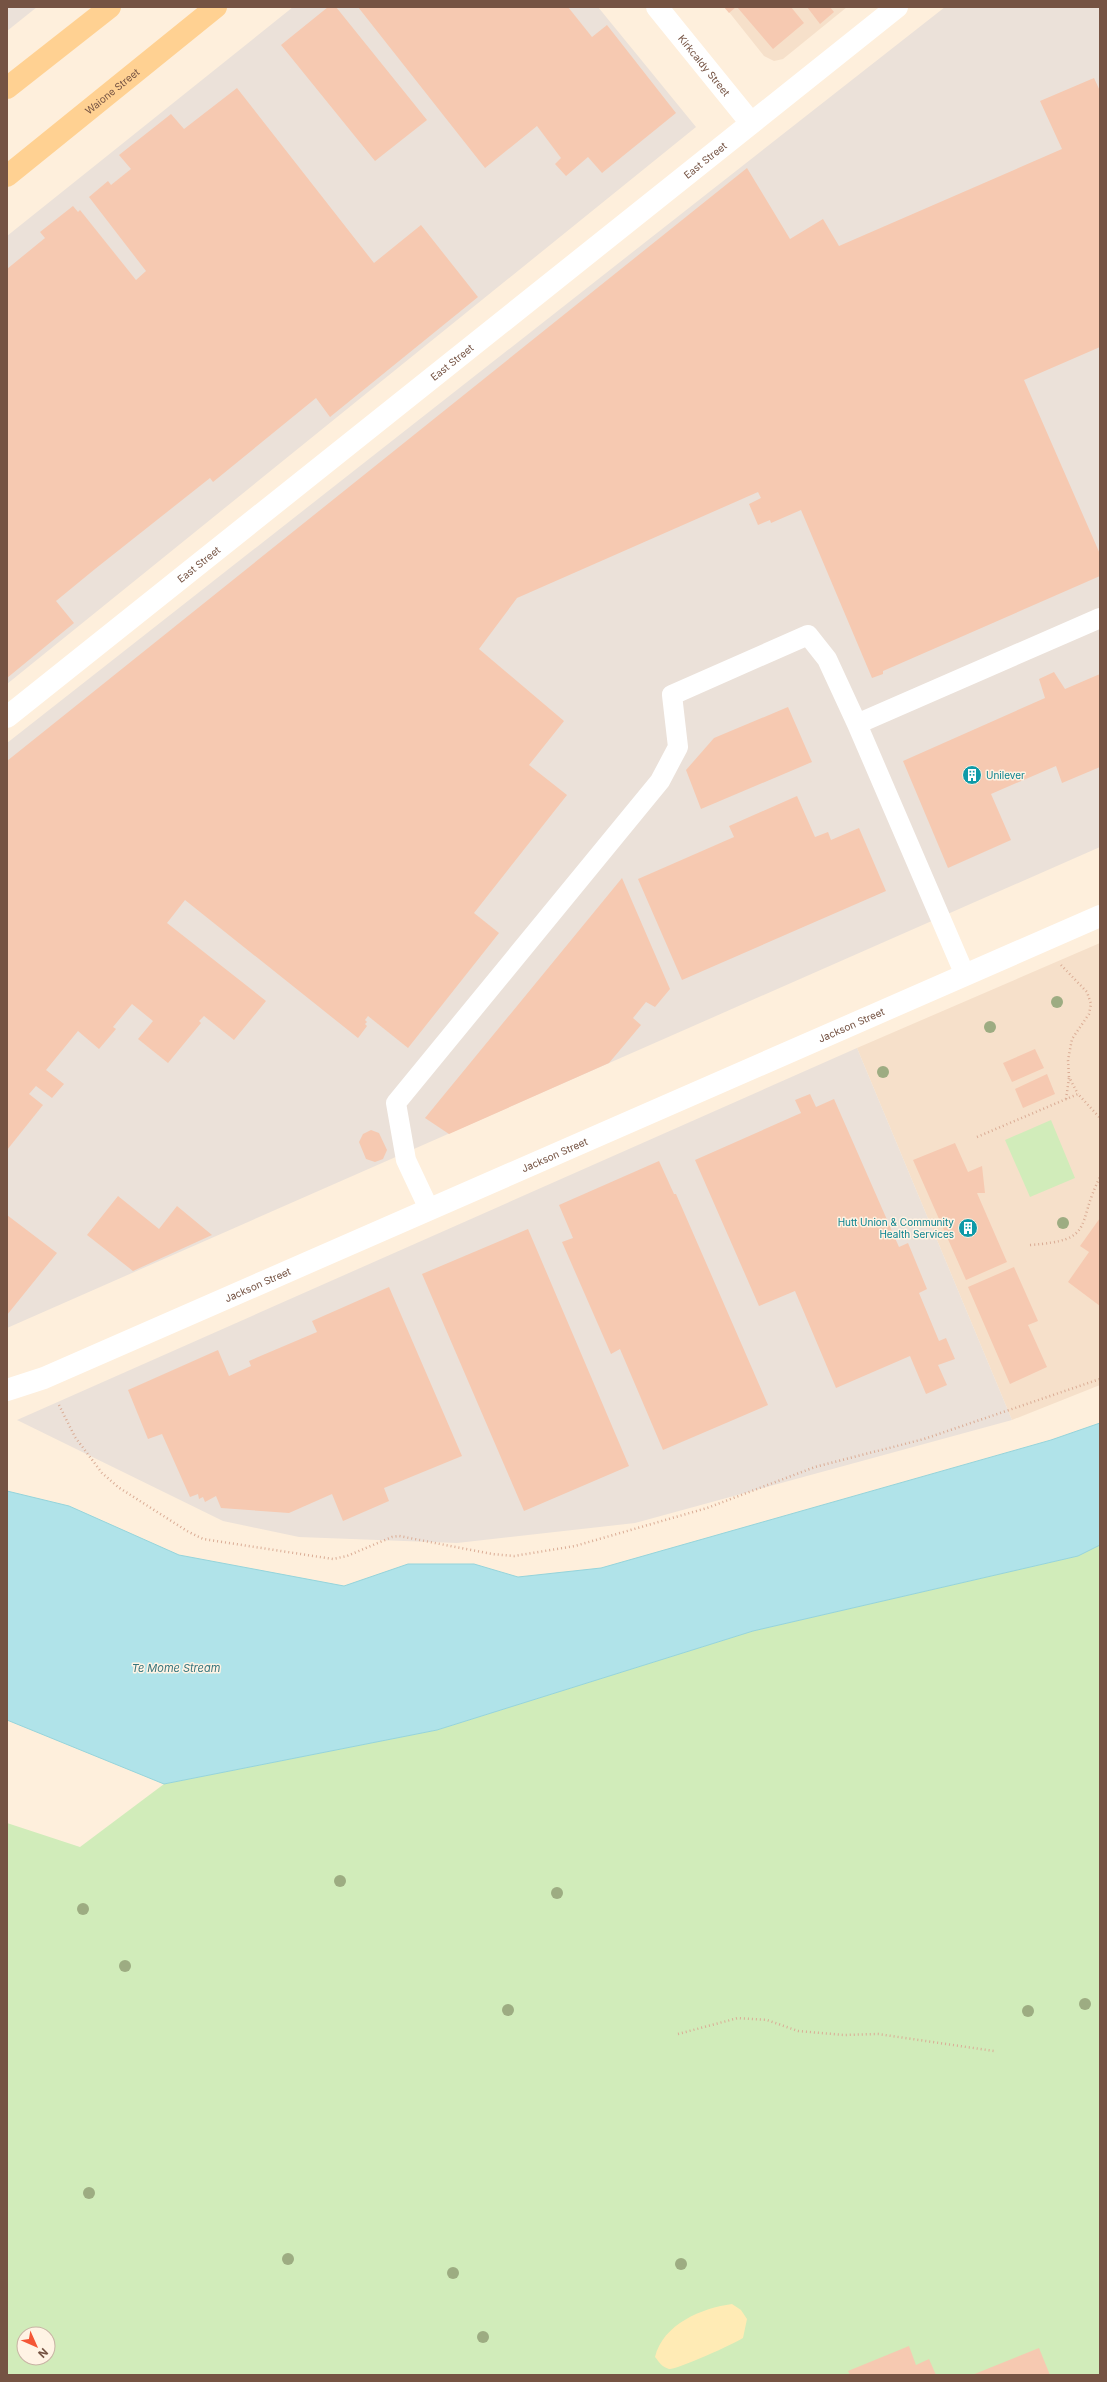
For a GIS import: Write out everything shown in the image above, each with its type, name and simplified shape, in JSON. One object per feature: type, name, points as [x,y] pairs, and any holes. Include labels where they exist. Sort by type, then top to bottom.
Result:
[{"type":"main road","points":[[7,88],[110,7]]},
{"type":"main road","name":"Waione Street","points":[[7,176],[216,7]]},
{"type":"street","name":"Kirkcaldy Street","points":[[657,7],[751,123]]},
{"type":"street","name":"East Street","points":[[7,717],[897,7]]},
{"type":"street","name":"Jackson Street","points":[[7,1390],[44,1378],[1100,916]]},
{"type":"lane","points":[[857,724],[1100,618]]},
{"type":"lane","points":[[429,1210],[406,1160],[396,1104],[660,781],[678,747],[672,695],[808,635],[827,659],[857,724],[965,975]]},
{"type":"path","points":[[1040,942],[1086,992],[1091,1004],[1089,1014],[1072,1039],[1068,1060],[1069,1077],[1066,1099]]},
{"type":"path","points":[[1069,1077],[1078,1094],[1100,1118]]},
{"type":"path","points":[[977,1137],[1078,1094]]},
{"type":"path","points":[[1030,1245],[1059,1243],[1075,1237],[1081,1230],[1090,1198],[1100,1177]]},
{"type":"path","points":[[44,1378],[75,1437],[102,1473],[118,1487],[187,1531],[203,1539],[333,1558],[348,1556],[392,1537],[399,1536],[492,1554],[514,1556],[575,1546],[707,1508],[815,1467],[924,1439],[1100,1380]]},
{"type":"path","points":[[678,2034],[738,2018],[767,2020],[798,2031],[844,2035],[878,2034],[994,2051]]},
{"type":"shaded area","points":[[7,7],[37,7],[7,31]]},
{"type":"shaded area","points":[[293,7],[598,7],[696,127],[7,684],[7,236]]},
{"type":"shaded area","points":[[725,7],[847,7],[783,59],[774,61],[764,56]]},
{"type":"shaded area","points":[[945,7],[1100,7],[1100,847],[7,1328],[7,743]]},
{"type":"shaded area","points":[[1100,943],[1100,1385],[1012,1420],[857,1048]]},
{"type":"shaded area","points":[[857,1048],[1012,1420],[635,1523],[457,1543],[299,1537],[223,1521],[17,1420]]},
{"type":"green space","points":[[1051,1120],[1075,1178],[1030,1197],[1005,1140]]},
{"type":"green space","points":[[1100,1545],[1100,2375],[7,2375],[7,1823],[80,1847],[164,1784],[437,1730],[753,1631],[1078,1556]]},
{"type":"sand","points":[[732,2304],[741,2310],[747,2319],[743,2338],[729,2346],[674,2368],[669,2369],[664,2367],[655,2357],[659,2345],[666,2335],[685,2320],[708,2309]]},
{"type":"water","name":"Te Mome Stream","points":[[1100,1423],[1100,1545],[1078,1556],[753,1631],[437,1730],[164,1784],[7,1720],[7,1491],[69,1506],[179,1555],[344,1586],[408,1564],[474,1564],[518,1577],[601,1568],[1051,1440]]},
{"type":"building","points":[[328,7],[336,7],[427,120],[375,161],[281,45]]},
{"type":"building","points":[[358,7],[568,7],[592,37],[607,25],[676,113],[602,173],[588,157],[566,176],[555,164],[561,158],[537,126],[485,168]]},
{"type":"building","points":[[724,7],[736,7],[729,13]]},
{"type":"building","points":[[737,7],[791,7],[804,23],[773,49]]},
{"type":"building","points":[[807,7],[830,7],[834,12],[820,24]]},
{"type":"building","points":[[1094,78],[1100,91],[1100,347],[1024,380],[1100,554],[1100,576],[883,671],[883,674],[872,678],[801,510],[771,523],[770,520],[758,525],[749,504],[761,498],[758,492],[517,598],[479,649],[564,721],[529,765],[567,795],[474,913],[499,933],[408,1048],[368,1016],[365,1020],[367,1022],[365,1024],[367,1026],[358,1038],[185,900],[167,923],[266,1001],[234,1040],[204,1016],[199,1021],[201,1023],[168,1063],[138,1039],[153,1021],[132,1004],[113,1027],[116,1029],[99,1049],[78,1031],[46,1070],[64,1084],[52,1098],[36,1086],[29,1094],[43,1105],[7,1150],[7,761],[747,168],[790,239],[823,219],[839,246],[1062,149],[1040,101]]},
{"type":"building","points":[[237,88],[374,263],[421,225],[478,297],[330,417],[316,398],[213,482],[210,478],[95,569],[56,601],[74,623],[7,678],[7,269],[45,238],[40,232],[73,206],[78,212],[80,210],[136,280],[146,271],[89,197],[108,181],[111,185],[131,169],[119,155],[171,114],[184,129]]},
{"type":"building","name":"Unilever","points":[[1054,672],[1065,689],[1100,674],[1100,767],[1062,783],[1056,766],[991,794],[1011,840],[948,868],[903,761],[1045,698],[1039,679]]},
{"type":"building","points":[[788,707],[812,762],[701,809],[686,770],[714,738]]},
{"type":"building","points":[[797,796],[815,837],[828,832],[831,840],[859,828],[886,891],[682,980],[638,879],[734,837],[729,826]]},
{"type":"building","points":[[622,878],[670,989],[655,1007],[646,1002],[633,1018],[641,1025],[609,1063],[449,1134],[425,1118]]},
{"type":"building","points":[[1035,1049],[1044,1068],[1012,1082],[1003,1063]]},
{"type":"building","points":[[1047,1074],[1055,1094],[1023,1108],[1015,1089]]},
{"type":"building","points":[[810,1094],[816,1107],[834,1099],[899,1247],[908,1243],[927,1289],[919,1293],[939,1341],[946,1338],[955,1359],[938,1365],[947,1385],[926,1394],[910,1356],[836,1388],[795,1291],[759,1306],[695,1160],[801,1113],[795,1100]]},
{"type":"building","points":[[371,1130],[379,1133],[387,1150],[383,1159],[375,1162],[366,1159],[359,1142],[363,1134]]},
{"type":"building","name":"Hutt Union & Community Health Services","points":[[955,1143],[968,1172],[982,1166],[985,1193],[977,1193],[1007,1262],[966,1280],[913,1160]]},
{"type":"building","points":[[659,1161],[674,1194],[676,1194],[768,1405],[663,1450],[620,1349],[611,1354],[562,1242],[573,1238],[559,1205]]},
{"type":"building","points":[[118,1196],[159,1229],[177,1206],[212,1235],[133,1271],[87,1235]]},
{"type":"building","points":[[7,1215],[57,1253],[7,1315]]},
{"type":"building","points":[[1100,1218],[1100,1306],[1068,1282],[1089,1252],[1080,1246]]},
{"type":"building","points":[[528,1229],[629,1466],[524,1511],[422,1274]]},
{"type":"building","points":[[1014,1267],[1038,1321],[1028,1325],[1047,1367],[1010,1384],[968,1287]]},
{"type":"building","points":[[389,1287],[462,1456],[384,1488],[389,1501],[343,1521],[332,1494],[289,1513],[221,1508],[216,1496],[205,1502],[203,1497],[199,1499],[198,1494],[190,1497],[162,1434],[148,1439],[128,1390],[218,1350],[229,1376],[251,1366],[249,1361],[317,1332],[312,1321]]},
{"type":"building","points":[[909,2346],[916,2365],[929,2359],[936,2375],[850,2375],[848,2371]]},
{"type":"building","points":[[1039,2348],[1050,2375],[972,2375]]},
{"type":"place","name":"Unilever","points":[[972,775]]},
{"type":"place","name":"Hutt Union & Community Health Services","points":[[968,1228]]}]
